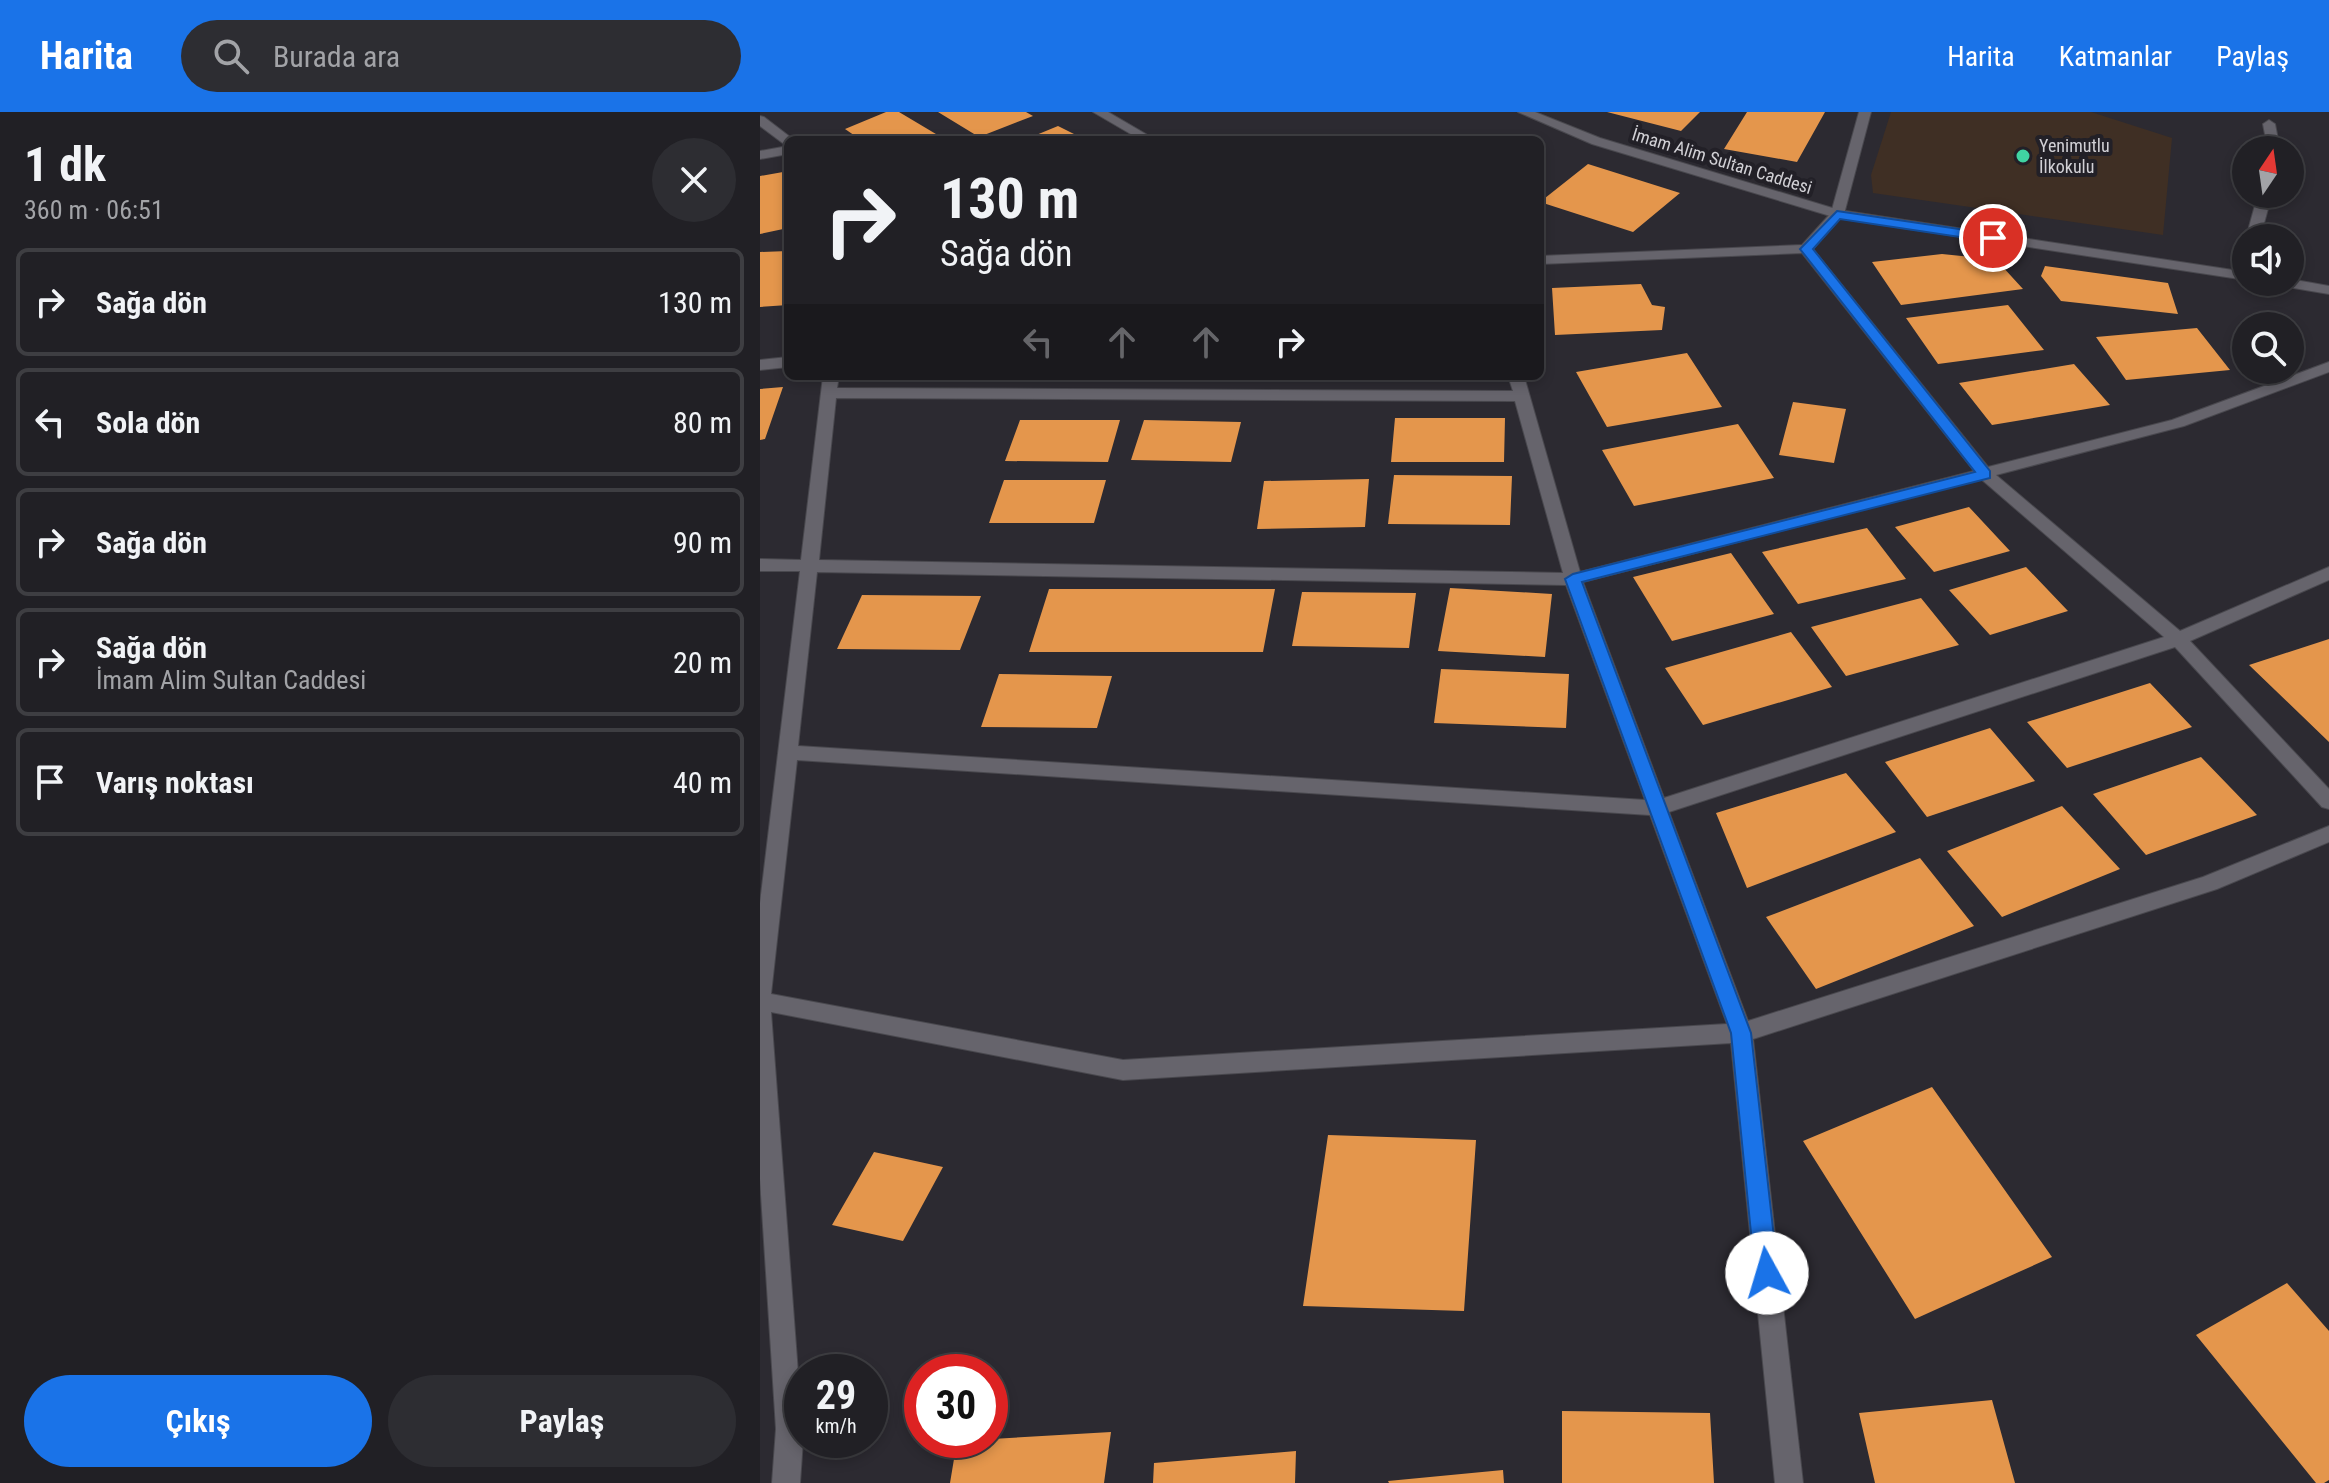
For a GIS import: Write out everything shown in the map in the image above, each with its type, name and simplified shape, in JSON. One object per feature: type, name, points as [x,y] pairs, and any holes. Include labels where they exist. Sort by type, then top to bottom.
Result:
[{"type":"street","points":[[1099,112],[1143,136]]},
{"type":"street","name":"İmam Alim Sultan Caddesi","points":[[1524,112],[1596,141],[1837,214],[2232,269]]},
{"type":"street","points":[[1544,260],[1806,249],[1837,214],[1867,116],[1865,112]]},
{"type":"street","points":[[760,120],[784,138]]},
{"type":"street","points":[[2269,124],[2271,136]]},
{"type":"street","points":[[760,155],[784,151]]},
{"type":"street","points":[[1806,249],[1985,474],[2178,639],[2329,802]]},
{"type":"street","points":[[2304,286],[2329,290]]},
{"type":"street","points":[[760,365],[784,362]]},
{"type":"street","points":[[760,565],[1573,579],[2178,423],[2329,367]]},
{"type":"street","points":[[1517,380],[1573,579],[1741,1033],[1789,1483]]},
{"type":"street","points":[[1521,396],[829,385],[760,998],[1123,1070],[1741,1033],[2210,883],[2329,834]]},
{"type":"street","points":[[788,752],[1658,808],[2178,639],[2329,573]]},
{"type":"street","points":[[760,1009],[790,1429],[786,1483]]},
{"type":"shaded area","name":"Yenimutlu İlkokulu","points":[[1891,112],[2091,112],[2172,138],[2163,235],[1873,193],[1871,175]]},
{"type":"building","points":[[886,112],[899,112],[939,136],[855,136],[845,129]]},
{"type":"building","points":[[938,112],[1026,112],[1033,116],[982,136]]},
{"type":"building","points":[[1607,112],[1700,112],[1681,131]]},
{"type":"building","points":[[1747,112],[1825,112],[1797,162],[1724,149]]},
{"type":"building","points":[[1058,126],[1078,136],[1034,136]]},
{"type":"building","points":[[1588,164],[1680,193],[1633,232],[1544,203],[1544,199]]},
{"type":"building","points":[[783,172],[784,229],[760,234],[760,176]]},
{"type":"building","points":[[784,251],[784,305],[760,307],[760,252]]},
{"type":"building","points":[[1942,254],[1991,259],[2001,265],[2023,289],[1901,305],[1872,262]]},
{"type":"building","points":[[2045,266],[2168,283],[2178,314],[2061,301],[2041,276]]},
{"type":"building","points":[[1641,284],[1652,305],[1665,307],[1662,330],[1555,335],[1552,288]]},
{"type":"building","points":[[2008,305],[2044,350],[1938,364],[1906,318]]},
{"type":"building","points":[[2197,328],[2230,370],[2126,380],[2096,337]]},
{"type":"building","points":[[1687,353],[1722,407],[1607,427],[1576,372]]},
{"type":"building","points":[[2074,364],[2110,405],[1992,425],[1959,383]]},
{"type":"building","points":[[783,387],[765,439],[760,440],[760,389]]},
{"type":"building","points":[[1793,402],[1846,409],[1834,463],[1779,455]]},
{"type":"building","points":[[1395,418],[1505,418],[1504,462],[1391,462]]},
{"type":"building","points":[[1020,420],[1120,420],[1108,462],[1005,461]]},
{"type":"building","points":[[1144,420],[1241,422],[1231,462],[1131,460]]},
{"type":"building","points":[[1738,424],[1774,478],[1634,506],[1602,450]]},
{"type":"building","points":[[1394,475],[1512,476],[1510,525],[1388,524]]},
{"type":"building","points":[[1369,479],[1365,527],[1257,529],[1264,481]]},
{"type":"building","points":[[1004,480],[1106,480],[1094,523],[989,523]]},
{"type":"building","points":[[1969,507],[2010,551],[1934,572],[1895,527]]},
{"type":"building","points":[[1867,528],[1906,579],[1798,604],[1762,552]]},
{"type":"building","points":[[1731,553],[1774,614],[1672,641],[1633,577]]},
{"type":"building","points":[[2026,567],[2068,611],[1990,635],[1949,590]]},
{"type":"building","points":[[1450,588],[1552,594],[1545,657],[1438,651]]},
{"type":"building","points":[[1049,589],[1275,589],[1263,652],[1029,652]]},
{"type":"building","points":[[1302,592],[1416,593],[1409,648],[1292,646]]},
{"type":"building","points":[[862,595],[981,596],[960,650],[837,649]]},
{"type":"building","points":[[1921,598],[1959,645],[1846,676],[1811,627]]},
{"type":"building","points":[[1791,632],[1832,687],[1703,725],[1665,668]]},
{"type":"building","points":[[2329,639],[2329,742],[2249,665]]},
{"type":"building","points":[[1441,669],[1569,674],[1566,728],[1434,723]]},
{"type":"building","points":[[999,674],[1112,676],[1097,728],[981,727]]},
{"type":"building","points":[[2150,683],[2192,727],[2067,768],[2027,722]]},
{"type":"building","points":[[1990,728],[2035,781],[1927,817],[1885,762]]},
{"type":"building","points":[[2201,757],[2257,815],[2146,855],[2093,794]]},
{"type":"building","points":[[1846,773],[1896,832],[1747,888],[1716,813]]},
{"type":"building","points":[[2062,806],[2120,869],[2002,917],[1947,851]]},
{"type":"building","points":[[1920,858],[1974,926],[1816,989],[1766,917]]},
{"type":"building","points":[[1932,1087],[2052,1257],[1915,1319],[1803,1141]]},
{"type":"building","points":[[1328,1135],[1476,1140],[1464,1311],[1303,1306]]},
{"type":"building","points":[[874,1152],[943,1167],[903,1241],[832,1225]]},
{"type":"building","points":[[2287,1283],[2329,1331],[2329,1480],[2324,1483],[2316,1483],[2196,1335]]},
{"type":"building","points":[[1992,1400],[2015,1483],[1875,1483],[1859,1413]]},
{"type":"building","points":[[1562,1411],[1710,1413],[1714,1483],[1562,1483]]},
{"type":"building","points":[[1111,1432],[1104,1483],[950,1483],[954,1458],[1008,1458],[1008,1438]]},
{"type":"building","points":[[1296,1451],[1295,1483],[1153,1483],[1154,1463]]},
{"type":"building","points":[[1503,1470],[1504,1483],[1388,1481]]},
{"type":"place","name":"Yenimutlu İlkokulu","points":[[2023,156]]},
{"type":"route","points":[[1767,1273],[1741,1033],[1573,579],[1985,474],[1806,249],[1837,214],[1993,238]]}]
